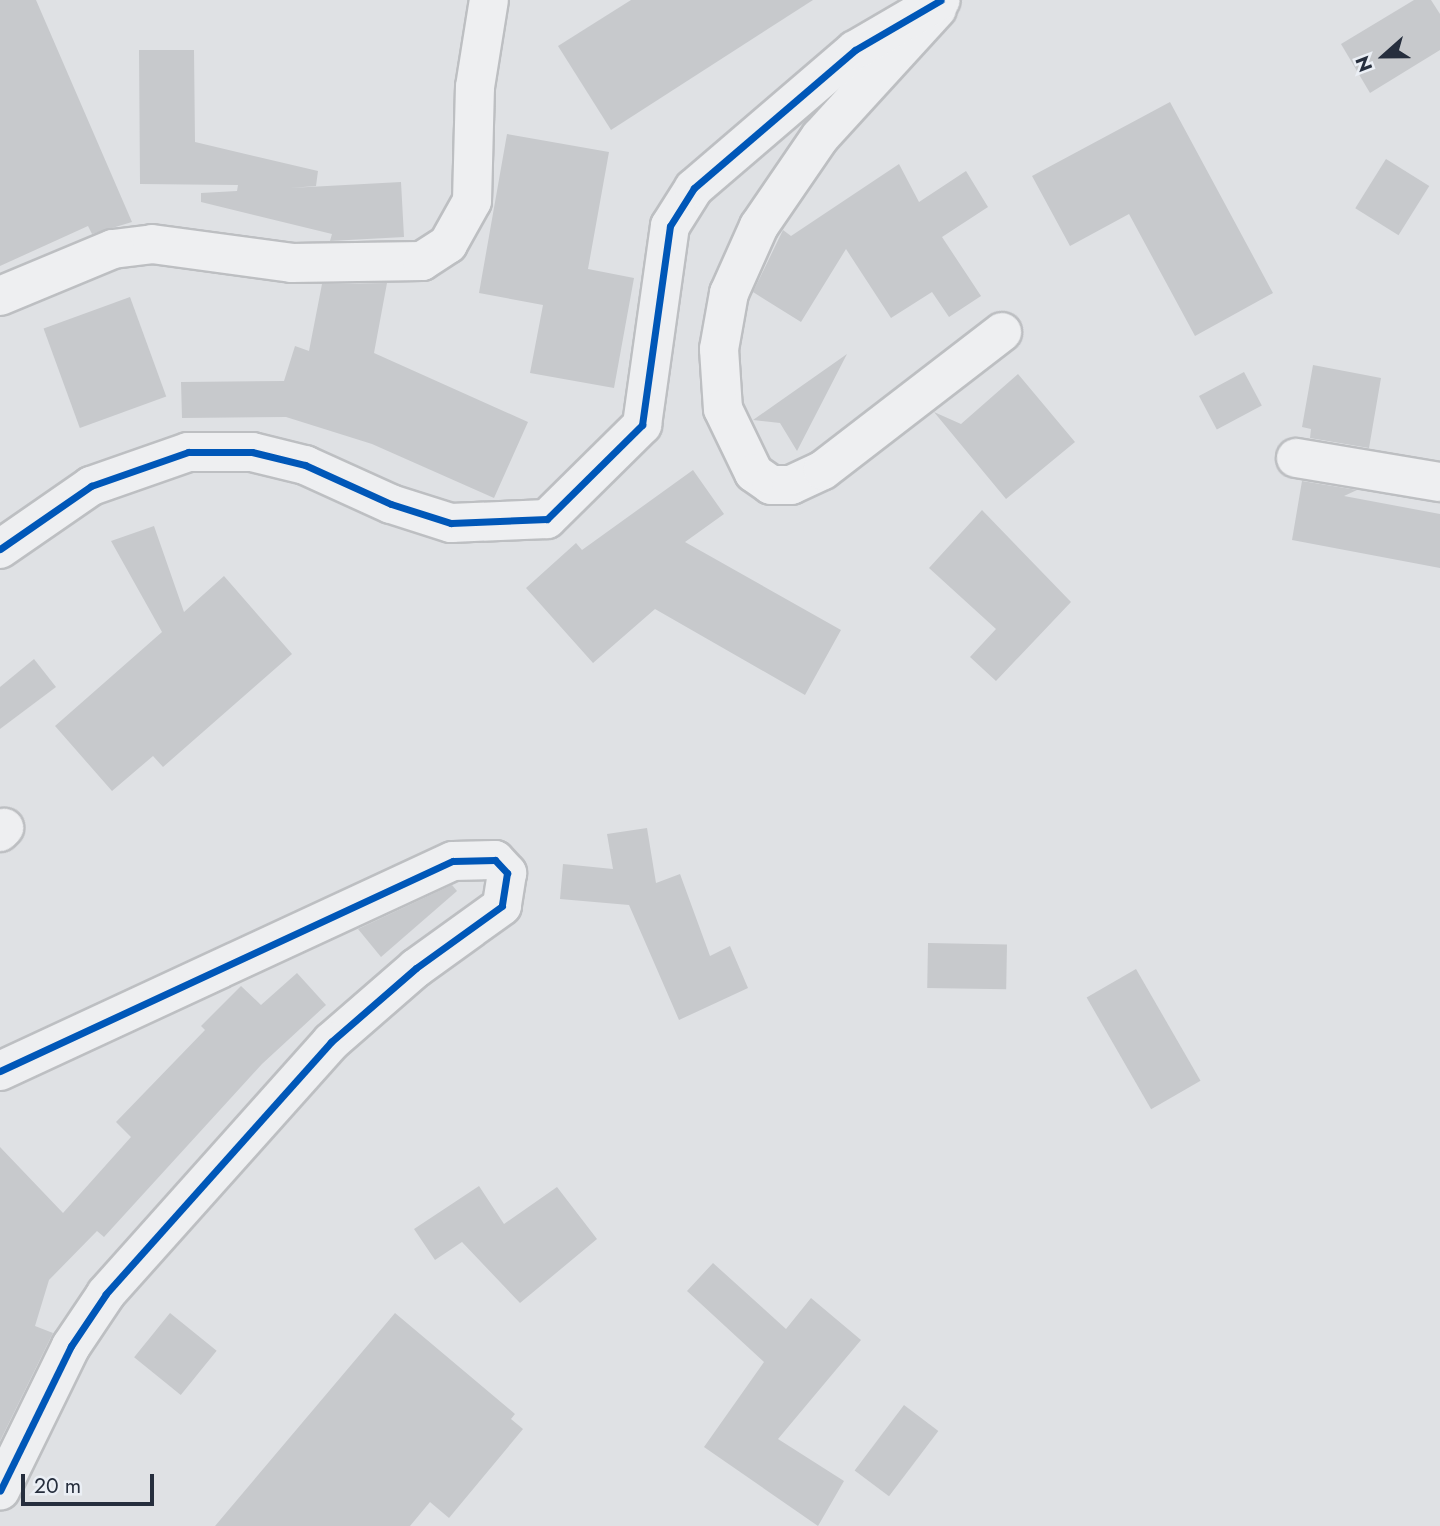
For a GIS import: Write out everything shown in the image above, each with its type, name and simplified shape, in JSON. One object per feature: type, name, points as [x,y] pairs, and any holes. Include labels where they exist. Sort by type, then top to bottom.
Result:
[{"type":"street","points":[[0,296],[113,249],[152,244],[292,263],[422,261],[448,244],[472,201],[475,87],[489,0]]},
{"type":"street","points":[[943,0],[820,137],[760,226],[729,293],[719,349],[723,409],[754,473],[771,485],[791,485],[823,470],[1002,332]]},
{"type":"street","points":[[0,549],[90,486],[188,452],[252,452],[305,465],[391,504],[451,523],[547,519],[642,425],[670,226],[694,188],[855,50],[943,0]]},
{"type":"street","points":[[1296,458],[1440,482]]},
{"type":"street","points":[[0,1071],[453,861],[495,860],[507,873],[502,906],[331,1042],[106,1294],[71,1346],[0,1491]]},
{"type":"building","points":[[0,0],[36,0],[132,222],[92,234],[88,226],[0,266]]},
{"type":"building","points":[[631,0],[813,0],[611,130],[558,46]]},
{"type":"building","points":[[1414,0],[1431,0],[1440,14],[1440,50],[1370,93],[1341,44]]},
{"type":"building","points":[[139,50],[194,50],[195,142],[318,171],[316,186],[290,188],[401,182],[404,237],[330,241],[332,234],[201,202],[201,193],[237,191],[238,185],[140,184]]},
{"type":"building","points":[[1170,102],[1273,293],[1195,336],[1129,214],[1070,246],[1032,176]]},
{"type":"building","points":[[507,134],[609,152],[588,269],[634,278],[614,388],[530,373],[543,305],[479,293]]},
{"type":"building","points":[[1386,159],[1429,186],[1399,235],[1355,208]]},
{"type":"building","points":[[899,164],[919,202],[966,171],[988,207],[942,237],[981,296],[949,317],[932,292],[891,318],[846,249],[801,322],[753,292],[783,230],[791,236]]},
{"type":"building","points":[[387,283],[374,353],[528,422],[494,498],[372,444],[286,417],[182,418],[181,382],[284,381],[295,346],[309,351],[322,284]]},
{"type":"building","points":[[130,297],[166,397],[80,428],[44,328]]},
{"type":"building","points":[[847,354],[797,451],[780,423],[753,420]]},
{"type":"building","points":[[1313,365],[1381,378],[1369,448],[1310,438],[1311,429],[1302,427]]},
{"type":"building","points":[[1244,372],[1262,406],[1217,429],[1199,396]]},
{"type":"building","points":[[1018,374],[1075,442],[1006,499],[934,412],[961,424]]},
{"type":"building","points":[[693,470],[724,514],[685,542],[841,630],[805,695],[655,609],[593,663],[526,588],[576,543],[582,550]]},
{"type":"building","points":[[1302,481],[1357,490],[1344,496],[1440,514],[1440,568],[1292,540]]},
{"type":"building","points":[[982,510],[1071,602],[996,681],[970,657],[996,629],[929,568]]},
{"type":"building","points":[[154,526],[184,612],[224,576],[292,654],[163,767],[153,756],[112,791],[55,726],[162,632],[111,541]]},
{"type":"building","points":[[34,659],[56,687],[0,729],[0,687]]},
{"type":"building","points":[[647,828],[656,883],[680,874],[710,956],[730,946],[748,988],[679,1020],[629,905],[560,899],[563,864],[613,869],[607,834]]},
{"type":"building","points":[[452,885],[457,891],[381,957],[358,929]]},
{"type":"building","points":[[928,943],[1007,944],[1006,989],[927,988]]},
{"type":"building","points":[[1136,969],[1200,1081],[1151,1109],[1087,998]]},
{"type":"building","points":[[297,973],[326,1005],[262,1064],[104,1237],[97,1231],[49,1280],[35,1326],[53,1333],[0,1441],[0,1147],[63,1213],[131,1137],[116,1122],[205,1030],[201,1026],[241,986],[261,1005]]},
{"type":"building","points":[[479,1186],[504,1224],[557,1187],[597,1239],[520,1303],[462,1242],[435,1260],[414,1229]]},
{"type":"building","points":[[713,1263],[786,1329],[811,1298],[861,1340],[778,1439],[844,1481],[818,1526],[704,1447],[764,1362],[687,1291]]},
{"type":"building","points":[[170,1313],[217,1351],[181,1395],[134,1357]]},
{"type":"building","points":[[395,1313],[515,1414],[511,1419],[523,1429],[449,1518],[430,1502],[410,1526],[215,1526]]},
{"type":"building","points":[[904,1405],[938,1431],[889,1496],[855,1470]]},
{"type":"cycle path","points":[[0,549],[91,486],[188,452],[252,452],[305,465],[391,504],[451,523],[547,519],[642,425],[670,226],[694,188],[855,50],[941,0]]},
{"type":"cycle path","points":[[0,1071],[453,861],[495,860],[507,873],[502,906],[416,968],[331,1042],[106,1294],[71,1346],[0,1491]]}]
